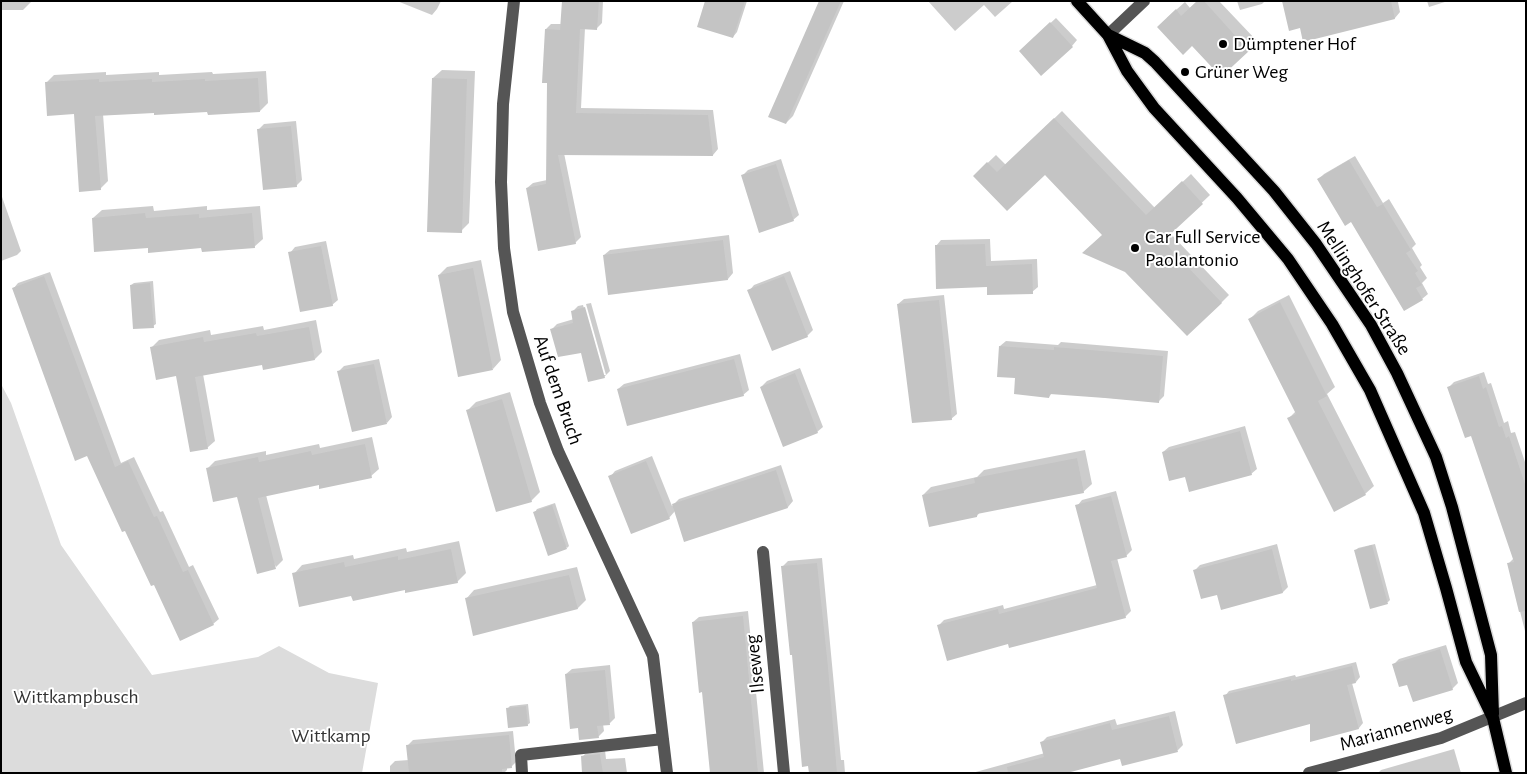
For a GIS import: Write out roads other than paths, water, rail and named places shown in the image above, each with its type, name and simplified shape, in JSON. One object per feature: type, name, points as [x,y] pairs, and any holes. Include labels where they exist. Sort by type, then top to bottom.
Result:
[{"type":"main road","name":"Mellinghofer Straße","points":[[1081,2],[1108,35],[1126,71],[1154,108],[1237,198],[1288,259],[1332,324],[1370,390],[1424,513],[1466,662],[1493,718]]},
{"type":"main road","name":"Mellinghofer Straße","points":[[1108,35],[1145,53],[1155,62],[1274,191],[1316,244],[1371,325],[1397,373],[1432,449],[1444,482],[1491,655],[1493,718],[1506,773]]},
{"type":"street","name":"Auf dem Bruch","points":[[514,1],[504,95],[501,182],[504,248],[513,312],[540,403],[558,451],[653,656],[667,773]]},
{"type":"street","points":[[1108,35],[1144,1]]},
{"type":"street","name":"Ilseweg","points":[[763,552],[784,773]]},
{"type":"street","name":"Mariannenweg","points":[[1309,773],[1442,738],[1526,703]]},
{"type":"street","points":[[522,773],[521,755],[663,739]]},
{"type":"place","name":"Dümptener Hof","points":[[1223,44]]},
{"type":"place","name":"Grüner Weg","points":[[1185,72]]},
{"type":"place","name":"Car Full Service Paolantonio","points":[[1135,248]]},
{"type":"park label","name":"Wittkampbusch","points":[[76,697]]},
{"type":"park label","name":"Wittkamp","points":[[331,736]]}]
